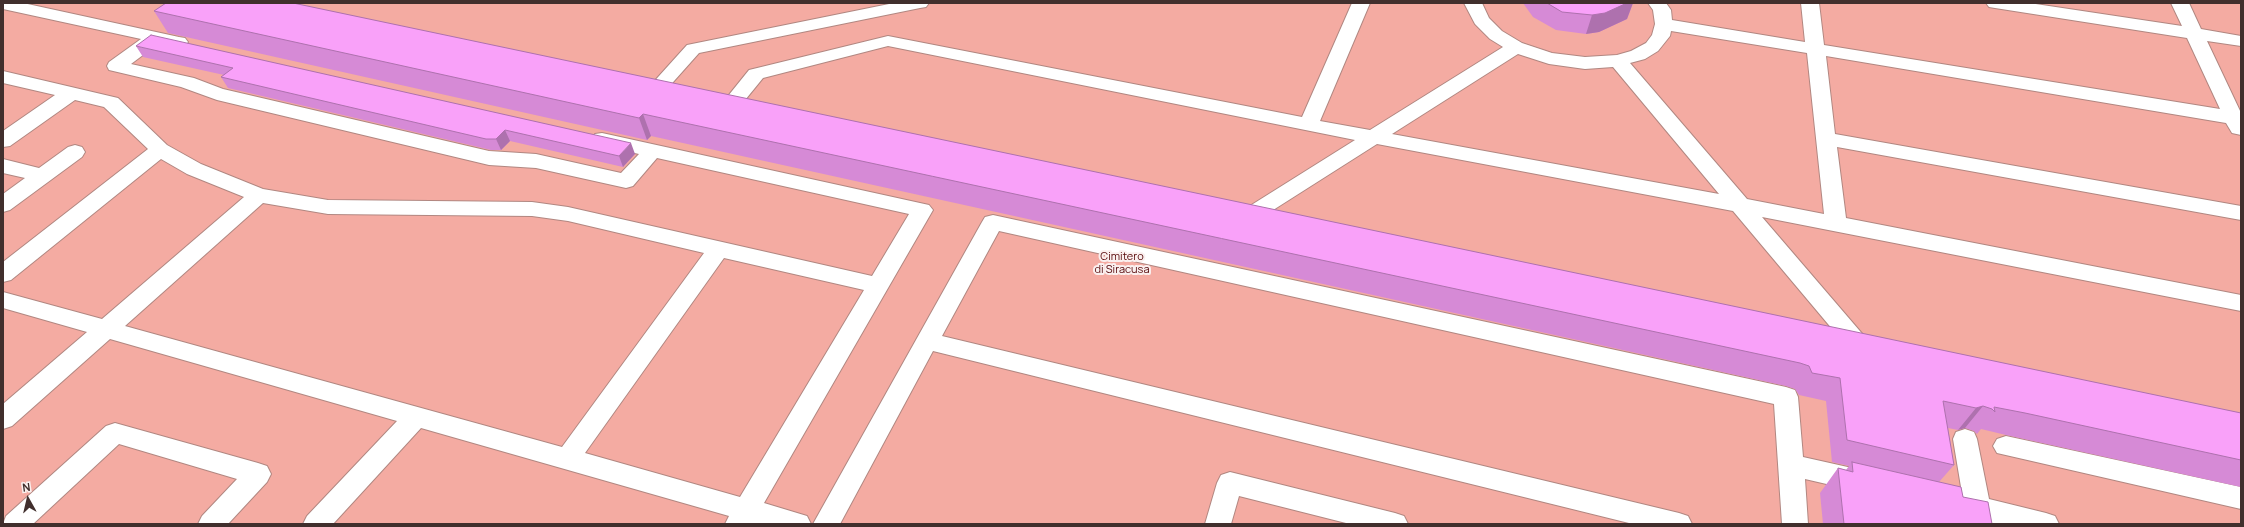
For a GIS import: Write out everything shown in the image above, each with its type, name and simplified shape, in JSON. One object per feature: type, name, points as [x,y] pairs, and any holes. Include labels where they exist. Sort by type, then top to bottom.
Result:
[{"type":"lane","points":[[682,90],[651,84],[693,49],[920,3]]},
{"type":"lane","points":[[1308,124],[1361,3]]},
{"type":"lane","points":[[1473,3],[1481,20],[1496,34],[1516,47],[1549,58],[1585,63],[1618,61],[1638,55],[1652,47],[1661,36],[1664,24],[1662,10],[1657,3]]},
{"type":"lane","points":[[1810,3],[1836,223]]},
{"type":"lane","points":[[1995,3],[2241,41]]},
{"type":"lane","points":[[2180,3],[2239,123]]},
{"type":"lane","points":[[3,4],[195,46]]},
{"type":"lane","points":[[1664,24],[2239,123]]},
{"type":"lane","points":[[156,37],[116,66],[187,82],[218,94],[489,158],[536,161],[626,182],[653,150]]},
{"type":"lane","points":[[734,102],[756,74],[888,41],[1374,137],[1836,223],[2241,302]]},
{"type":"lane","points":[[1252,214],[1516,47]]},
{"type":"lane","points":[[1618,61],[1857,343]]},
{"type":"lane","points":[[3,76],[111,102],[160,150],[194,168],[259,195],[328,207],[385,209],[492,208],[539,210],[568,214],[877,285]]},
{"type":"lane","points":[[3,141],[71,93]]},
{"type":"lane","points":[[712,97],[758,106]]},
{"type":"lane","points":[[583,134],[922,210],[743,517]]},
{"type":"lane","points":[[1826,139],[2241,213]]},
{"type":"lane","points":[[3,274],[160,150]]},
{"type":"lane","points":[[3,205],[75,152]]},
{"type":"lane","points":[[3,166],[43,176]]},
{"type":"lane","points":[[3,419],[259,195]]},
{"type":"lane","points":[[1229,208],[1284,220]]},
{"type":"lane","points":[[826,524],[993,222],[1786,398],[1795,524]]},
{"type":"lane","points":[[567,459],[719,249]]},
{"type":"lane","points":[[3,300],[567,459],[743,517],[798,524]]},
{"type":"lane","points":[[1826,336],[1880,348]]},
{"type":"lane","points":[[927,341],[1679,524]]},
{"type":"lane","points":[[316,524],[416,417]]},
{"type":"lane","points":[[15,524],[114,433],[258,474],[211,524]]},
{"type":"lane","points":[[1965,439],[1979,516]]},
{"type":"lane","points":[[2006,446],[2241,498]]},
{"type":"lane","points":[[1790,465],[1880,486]]},
{"type":"lane","points":[[1218,524],[1230,483],[1395,524]]},
{"type":"lane","points":[[1940,500],[1979,516],[2046,524]]},
{"type":"green space","name":"Cimitero di Siracusa","points":[[3,3],[2241,3],[2241,524],[3,524]]},
{"type":"building","points":[[166,3],[293,3],[2241,413],[2241,460],[2025,413],[1994,407],[1995,412],[1992,409],[1983,406],[1976,408],[1943,401],[1954,465],[1847,440],[1840,378],[1812,373],[1809,366],[1800,363],[643,114],[639,118],[154,11]]},
{"type":"building","points":[[1547,3],[1627,3],[1605,13],[1592,15],[1562,12]]},
{"type":"building","points":[[151,35],[631,143],[619,156],[505,130],[496,139],[486,139],[221,77],[233,68],[136,46]]},
{"type":"building","points":[[1852,462],[1961,487],[1963,497],[1988,502],[1992,524],[1844,524],[1838,468],[1853,472]]}]
